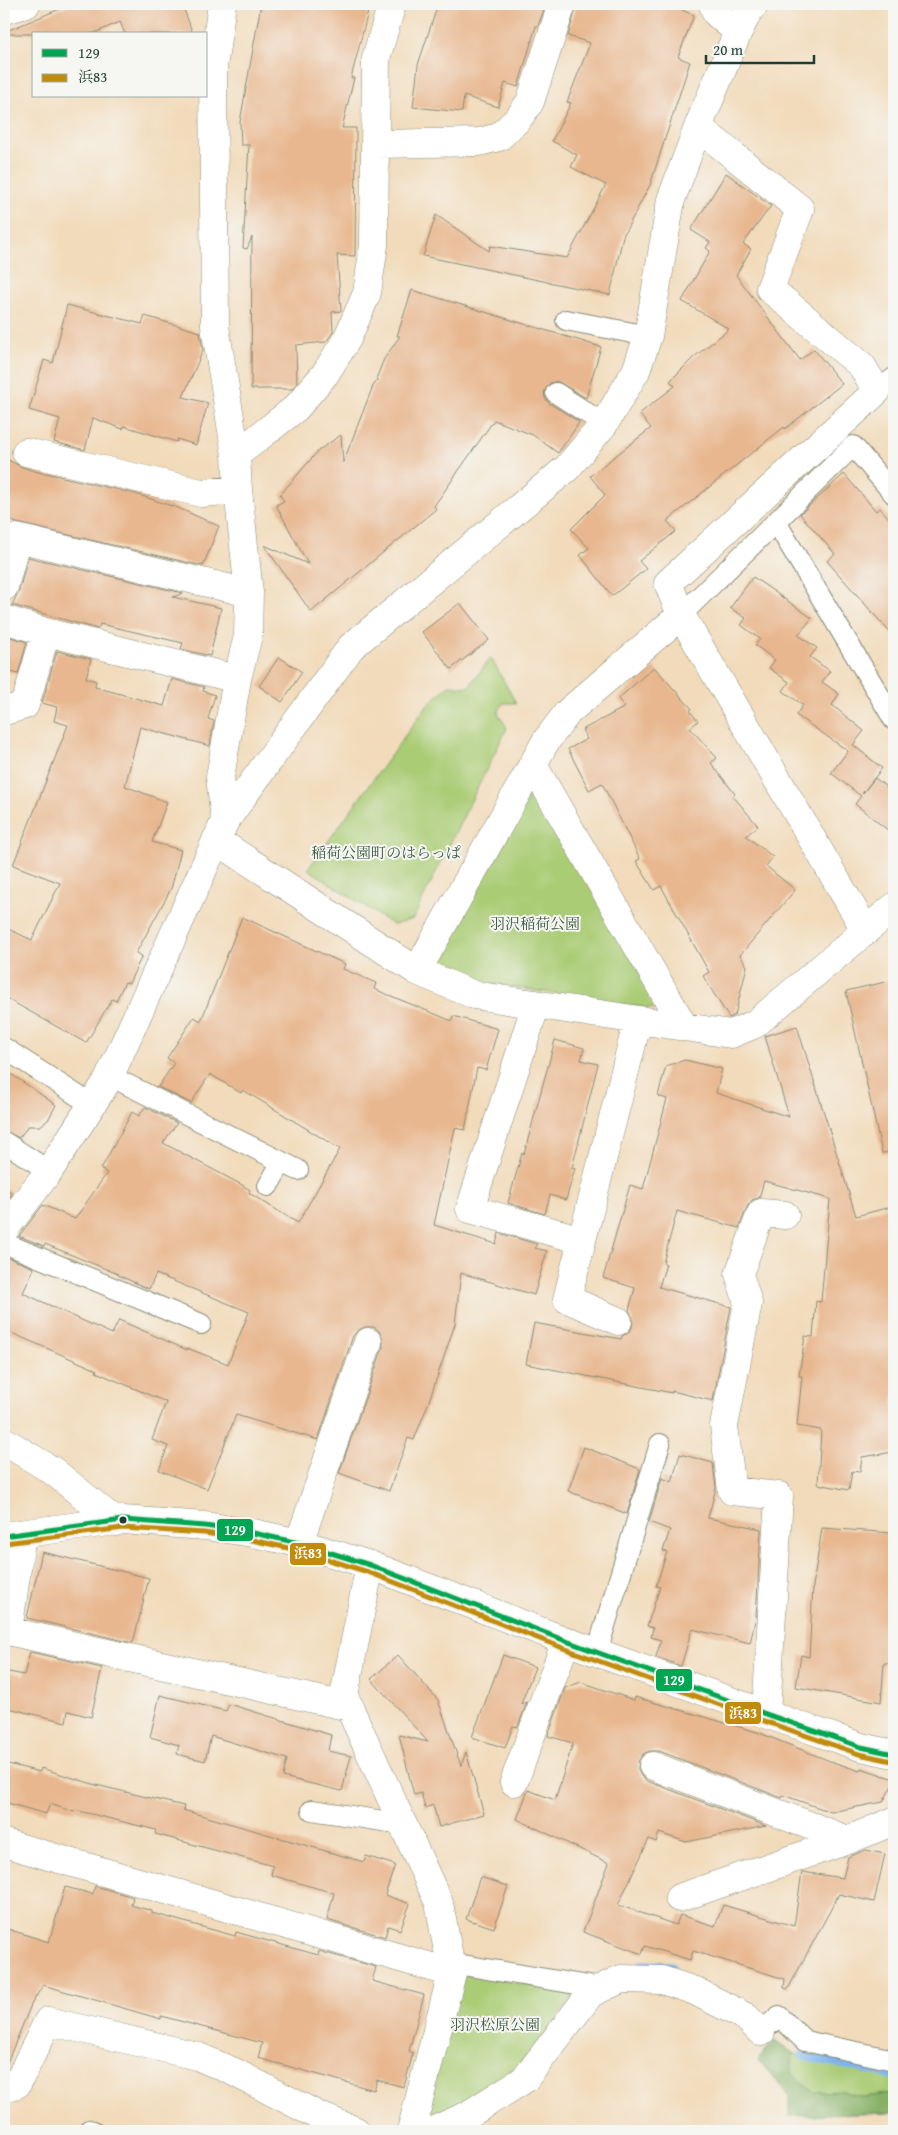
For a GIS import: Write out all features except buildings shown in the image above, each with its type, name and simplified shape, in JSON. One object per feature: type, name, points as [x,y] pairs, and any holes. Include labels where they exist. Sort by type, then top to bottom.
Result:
[{"type":"street","points":[[4,10],[26,4]]},
{"type":"street","points":[[220,831],[220,777],[237,679],[248,636],[249,593],[236,454],[216,326],[213,67],[222,4]]},
{"type":"street","points":[[236,454],[296,408],[325,374],[347,339],[367,293],[374,246],[377,144],[376,58],[392,4]]},
{"type":"street","points":[[377,144],[479,142],[500,137],[518,119],[530,102],[562,4]]},
{"type":"street","points":[[714,4],[716,13],[738,32]]},
{"type":"street","points":[[4,1230],[49,1171],[110,1076],[220,831],[351,647],[567,468],[604,424],[636,371],[648,336],[672,200],[698,127],[738,32],[755,4]]},
{"type":"street","points":[[698,127],[800,209],[770,290],[885,385],[668,584],[680,615],[866,931]]},
{"type":"street","points":[[26,452],[201,494],[238,490]]},
{"type":"street","points":[[4,587],[17,538],[249,593]]},
{"type":"street","points":[[417,972],[546,741],[568,712],[680,615]]},
{"type":"street","points":[[4,619],[46,632],[237,679]]},
{"type":"street","points":[[4,708],[9,710],[24,705],[46,632]]},
{"type":"street","points":[[533,765],[684,1027]]},
{"type":"street","points":[[220,831],[417,972],[474,995],[731,1034],[756,1024],[894,907]]},
{"type":"street","points":[[536,1004],[470,1209],[582,1240]]},
{"type":"street","points":[[618,1321],[567,1299],[638,1020]]},
{"type":"street","points":[[766,1714],[779,1496],[732,1491],[724,1426],[748,1303],[739,1274],[761,1213],[785,1215]]},
{"type":"street","points":[[299,1543],[368,1342]]},
{"type":"street","points":[[4,1442],[53,1471],[116,1522]]},
{"type":"street","points":[[350,1707],[8,1631],[13,1535],[116,1522],[145,1521],[205,1526],[253,1533],[299,1543],[370,1565],[566,1641],[766,1714],[861,1747],[894,1754]]},
{"type":"street","points":[[370,1565],[344,1696],[439,1904],[452,1968],[411,2131]]},
{"type":"street","points":[[514,1782],[566,1641]]},
{"type":"street","points":[[653,1766],[848,1840]]},
{"type":"street","points":[[679,1898],[848,1840],[894,1821]]},
{"type":"street","points":[[4,1843],[452,1968]]},
{"type":"street","points":[[432,2131],[466,2116],[524,2079],[590,1993],[621,1979],[662,1980],[696,1991],[746,2017],[762,2032]]},
{"type":"street","points":[[4,2088],[17,2084],[48,2021],[197,2056],[232,2071],[318,2115],[356,2131]]},
{"type":"lane","points":[[566,320],[648,336]]},
{"type":"lane","points":[[556,393],[604,424]]},
{"type":"lane","points":[[680,615],[853,446],[894,494]]},
{"type":"lane","points":[[776,522],[894,720]]},
{"type":"lane","points":[[4,1048],[92,1105]]},
{"type":"lane","points":[[110,1076],[290,1166],[268,1186]]},
{"type":"lane","points":[[4,1142],[49,1171]]},
{"type":"lane","points":[[4,1243],[201,1324]]},
{"type":"lane","points":[[597,1652],[660,1444]]},
{"type":"lane","points":[[312,1810],[402,1824]]},
{"type":"lane","points":[[452,1968],[600,1988]]},
{"type":"lane","points":[[762,2032],[779,2016],[805,2041],[894,2060]]},
{"type":"green space","name":"稲荷公園町のはらっぱ","points":[[491,658],[516,703],[503,703],[498,713],[507,728],[413,919],[393,925],[308,869],[426,707],[449,685],[468,687]]},
{"type":"green space","name":"羽沢稲荷公園","points":[[536,785],[661,1010],[479,982],[432,968]]},
{"type":"green space","name":"羽沢松原公園","points":[[462,1973],[575,1994],[521,2066],[422,2127]]},
{"type":"green space","points":[[775,2040],[793,2053],[791,2073],[813,2092],[842,2091],[864,2097],[894,2093],[894,2113],[789,2116],[789,2095],[758,2060]]},
{"type":"green space","points":[[793,2053],[808,2059],[894,2077],[894,2093],[864,2097],[842,2091],[813,2093],[791,2073]]},
{"type":"waterway","points":[[641,1966],[671,1967]]},
{"type":"waterway","points":[[804,2055],[894,2074]]},
{"type":"transit line","name":"129","points":[[4,1536],[123,1520],[205,1526],[253,1533],[299,1543],[370,1565],[566,1641],[766,1714],[861,1747],[894,1754]]},
{"type":"transit line","name":"浜83","points":[[5,1543],[123,1528],[204,1533],[252,1540],[297,1550],[368,1572],[563,1648],[764,1721],[859,1754],[892,1761]]}]
